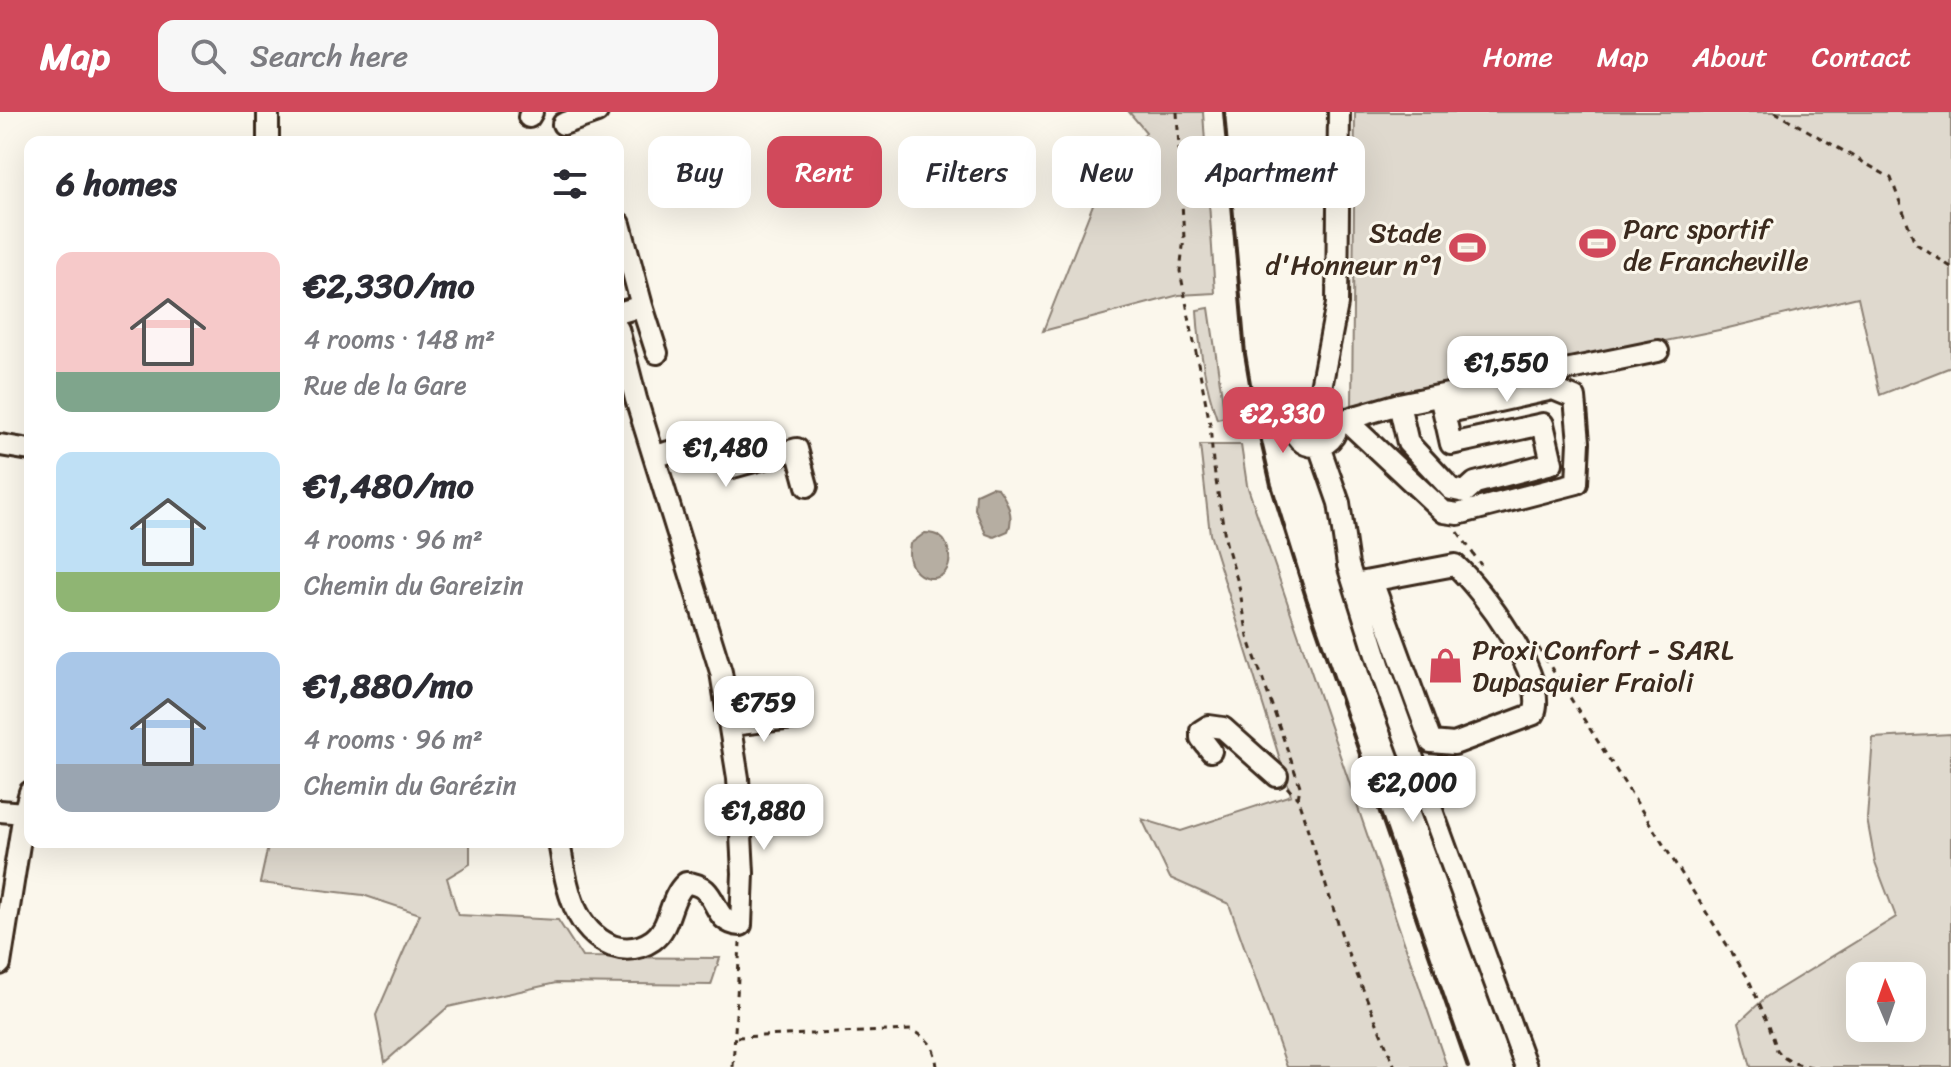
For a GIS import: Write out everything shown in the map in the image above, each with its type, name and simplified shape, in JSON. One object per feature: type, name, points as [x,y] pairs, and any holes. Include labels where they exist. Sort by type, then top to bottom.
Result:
[{"type":"street","points":[[268,112],[268,136]]},
{"type":"street","points":[[564,126],[597,112]]},
{"type":"street","points":[[1318,403],[1337,304],[1339,112]]},
{"type":"street","points":[[624,239],[657,353]]},
{"type":"street","points":[[624,311],[642,306]]},
{"type":"street","points":[[560,848],[572,902],[584,926],[600,940],[620,949],[634,950],[654,940],[665,927],[677,891],[686,883],[699,884],[706,890],[723,920],[732,925],[741,925],[743,873],[738,778],[721,672],[624,350]]},
{"type":"street","points":[[1442,404],[1658,351]]},
{"type":"street","points":[[1342,422],[1331,409],[1311,403],[1299,409],[1293,428],[1305,444],[1319,446],[1334,435],[1342,422],[1399,404],[1442,404],[1553,389],[1575,398],[1579,442],[1577,483],[1451,513],[1342,422]]},
{"type":"street","points":[[1399,404],[1408,443],[1451,489],[1465,492],[1475,483],[1552,463],[1543,424],[1451,444],[1442,404]]},
{"type":"street","points":[[0,445],[24,449]]},
{"type":"street","points":[[1319,446],[1339,503],[1382,674],[1526,1067]]},
{"type":"street","points":[[655,457],[669,452],[718,449],[729,468],[797,449],[807,486]]},
{"type":"street","points":[[1358,577],[1455,565],[1475,584],[1516,642],[1533,682],[1538,705],[1534,714],[1454,744],[1431,742],[1409,750]]},
{"type":"street","points":[[1358,577],[1431,742]]},
{"type":"street","points":[[730,725],[794,718]]},
{"type":"street","points":[[1211,751],[1201,738],[1201,731],[1217,726],[1223,728],[1277,776]]},
{"type":"street","points":[[0,811],[24,813],[0,964]]},
{"type":"path","points":[[1177,112],[1184,238],[1180,271],[1210,424],[1226,543],[1239,586],[1248,637],[1300,786],[1298,799],[1346,948],[1395,1067]]},
{"type":"path","points":[[1775,112],[1891,178],[1915,243],[1951,267]]},
{"type":"path","points":[[1451,513],[1481,565]]},
{"type":"path","points":[[1533,639],[1748,978],[1777,1050],[1793,1063],[1812,1067]]},
{"type":"path","points":[[733,1067],[741,925]]},
{"type":"path","points":[[737,1037],[912,1030],[928,1039],[936,1053],[937,1067]]},
{"type":"shaded area","points":[[1129,112],[1203,112],[1205,136],[1177,136],[1177,208],[1209,208],[1215,293],[1179,295],[1043,331],[1092,208],[1161,208],[1161,136],[1143,136],[1146,132]]},
{"type":"shaded area","name":"Parc sportif de Francheville","points":[[1355,112],[1951,112],[1951,367],[1880,395],[1858,297],[1724,329],[1352,405],[1354,208],[1365,208],[1365,136],[1355,136]]},
{"type":"shaded area","points":[[1209,308],[1225,417],[1217,419],[1206,379],[1198,324],[1197,310]]},
{"type":"shaded area","points":[[1200,445],[1241,445],[1247,485],[1447,1067],[1287,1067],[1229,904],[1170,878],[1142,819],[1181,831],[1291,795],[1210,534]]},
{"type":"shaded area","points":[[991,487],[998,488],[1011,520],[1008,531],[994,537],[986,534],[975,509],[976,494]]},
{"type":"shaded area","points":[[925,533],[940,536],[948,549],[949,562],[945,572],[938,577],[921,575],[914,569],[910,558],[910,544]]},
{"type":"shaded area","points":[[1951,734],[1951,1067],[1751,1067],[1739,1022],[1766,997],[1896,917],[1875,862],[1867,819],[1873,738]]},
{"type":"shaded area","points":[[268,848],[470,848],[470,864],[447,878],[458,915],[558,920],[582,957],[720,958],[711,985],[556,983],[448,1007],[385,1062],[376,1015],[420,914],[363,895],[260,883]]},
{"type":"railway","points":[[1224,112],[1245,354],[1271,485],[1307,601],[1468,1067]]},
{"type":"place","name":"Parc sportif de Francheville","points":[[1597,244]]},
{"type":"place","name":"Stade d'Honneur n°1","points":[[1468,248]]},
{"type":"place","name":"Proxi Confort - SARL Dupasquier Fraioli","points":[[1446,665]]}]
